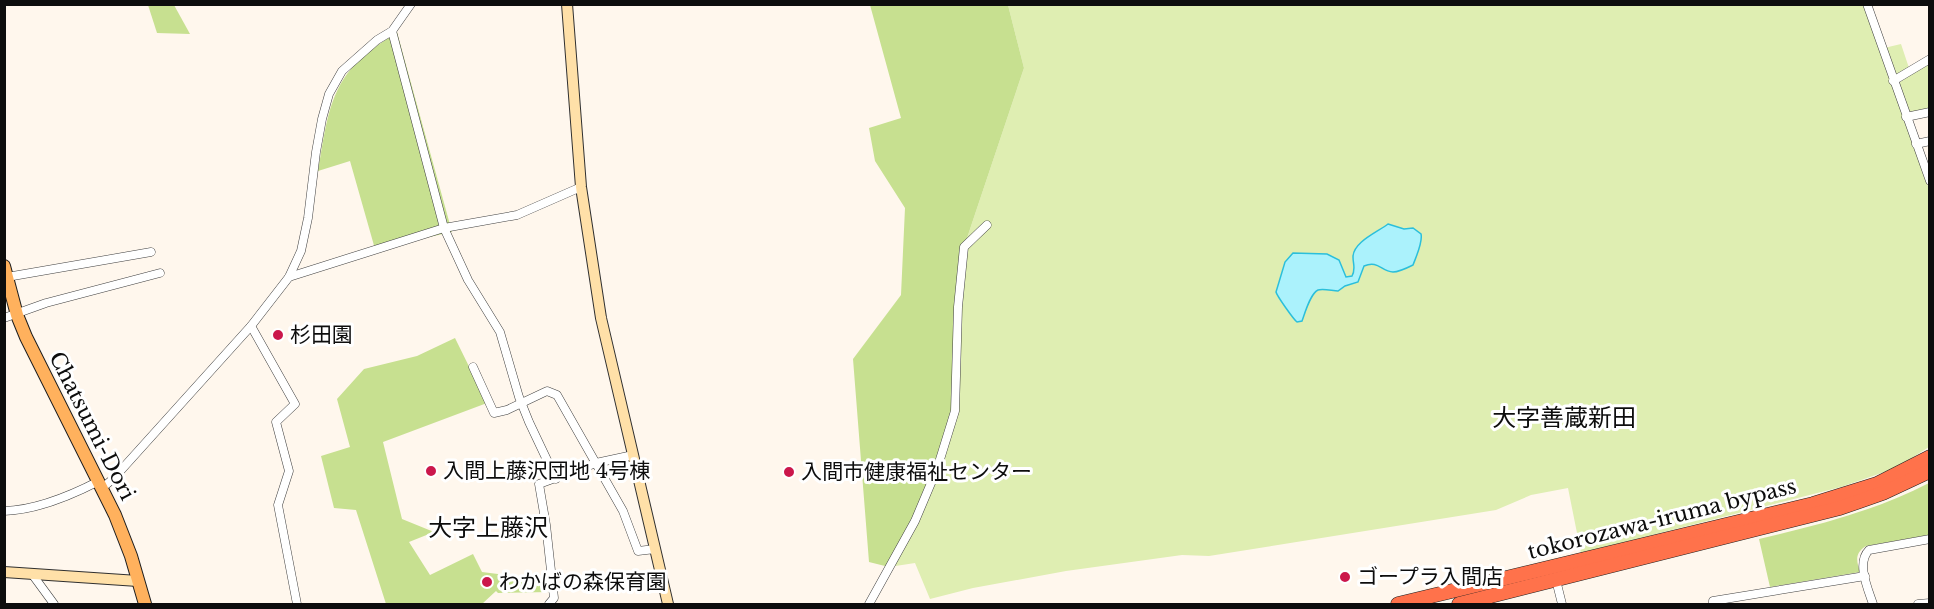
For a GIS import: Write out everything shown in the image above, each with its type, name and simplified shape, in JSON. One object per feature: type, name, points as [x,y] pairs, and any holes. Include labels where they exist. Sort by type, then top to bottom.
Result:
[{"type":"highway","name":"tokorozawa-iruma bypass","points":[[1398,604],[1813,504],[1877,484],[1929,457]]},
{"type":"highway","name":"tokorozawa-iruma bypass","points":[[1465,604],[1840,508],[1883,493],[1929,471]]},
{"type":"main road","name":"Chatsumi-Dori","points":[[6,271],[11,316],[35,358],[124,535],[145,604]]},
{"type":"street","points":[[4,511],[20,511],[39,506],[112,479],[251,326],[290,277],[301,251],[308,218],[316,152],[329,94],[342,71],[377,40],[392,31],[411,4]]},
{"type":"street","points":[[567,4],[581,187],[601,318],[668,604]]},
{"type":"street","points":[[1867,4],[1929,181]]},
{"type":"street","points":[[392,31],[444,228],[468,280],[500,332],[521,402],[556,479]]},
{"type":"street","points":[[1893,81],[1929,59]]},
{"type":"street","points":[[1906,117],[1929,112]]},
{"type":"street","points":[[1916,144],[1929,141]]},
{"type":"street","points":[[290,277],[444,228],[517,214],[581,187]]},
{"type":"street","points":[[869,604],[915,521],[937,469],[955,411],[958,307],[964,247],[987,225]]},
{"type":"street","points":[[6,271],[151,252]]},
{"type":"street","points":[[11,316],[46,303],[160,273]]},
{"type":"street","points":[[251,326],[295,404],[276,422],[289,471],[278,505],[297,604]]},
{"type":"street","points":[[473,368],[494,413],[507,410],[547,391],[557,395],[623,511],[638,551],[655,549]]},
{"type":"street","points":[[549,604],[554,598],[539,484],[596,463],[633,455]]},
{"type":"street","points":[[1873,604],[1862,562],[1865,554],[1869,550],[1929,539]]},
{"type":"street","points":[[4,572],[138,581]]},
{"type":"street","points":[[32,574],[54,604]]},
{"type":"street","points":[[1713,604],[1713,601],[1865,576]]},
{"type":"street","points":[[1556,580],[1562,604]]},
{"type":"street","points":[[1464,588],[1465,604]]},
{"type":"street","points":[[1918,604],[1929,603]]},
{"type":"green space","points":[[148,5],[174,5],[190,34],[157,33]]},
{"type":"green space","points":[[870,5],[1008,5],[1024,68],[964,247],[955,411],[937,469],[889,567],[869,562],[853,359],[901,295],[905,208],[875,161],[869,128],[901,118]]},
{"type":"green space","points":[[1008,5],[1865,5],[1929,189],[1929,447],[1896,468],[1841,487],[1581,553],[1568,488],[1531,495],[1496,510],[1209,556],[1182,555],[1066,571],[973,588],[930,599],[915,563],[889,567],[964,247],[1024,68]]},
{"type":"green space","points":[[397,32],[452,232],[375,249],[350,161],[318,171],[327,120],[340,85],[358,62]]},
{"type":"green space","points":[[1901,44],[1909,68],[1898,75],[1892,71],[1884,48]]},
{"type":"green space","points":[[1929,63],[1929,109],[1913,113],[1907,110],[1898,86],[1901,81]]},
{"type":"green space","points":[[455,338],[487,403],[383,442],[402,519],[434,532],[409,542],[430,575],[473,554],[482,572],[544,580],[550,592],[498,593],[496,591],[482,604],[386,604],[356,510],[334,508],[321,456],[350,447],[337,399],[364,369],[417,356]]},
{"type":"green space","points":[[1929,483],[1929,535],[1866,546],[1857,557],[1860,572],[1770,587],[1759,539],[1824,523],[1867,509]]},
{"type":"water","points":[[1388,224],[1404,229],[1413,228],[1421,234],[1413,265],[1393,272],[1373,264],[1364,266],[1358,282],[1338,291],[1323,289],[1315,292],[1302,321],[1297,322],[1276,292],[1285,262],[1293,253],[1327,254],[1339,260],[1346,277],[1352,276],[1353,257],[1357,247]]},
{"type":"place","name":"杉田園","points":[[278,335]]},
{"type":"place","name":"入間上藤沢団地 4号棟","points":[[431,471]]},
{"type":"place","name":"入間市健康福祉センター","points":[[789,472]]},
{"type":"place","name":"ゴープラ入間店","points":[[1345,577]]},
{"type":"place","name":"わかばの森保育園","points":[[487,582]]},
{"type":"district","name":"大字善蔵新田","points":[[1564,417]]},
{"type":"district","name":"大字上藤沢","points":[[488,527]]}]
